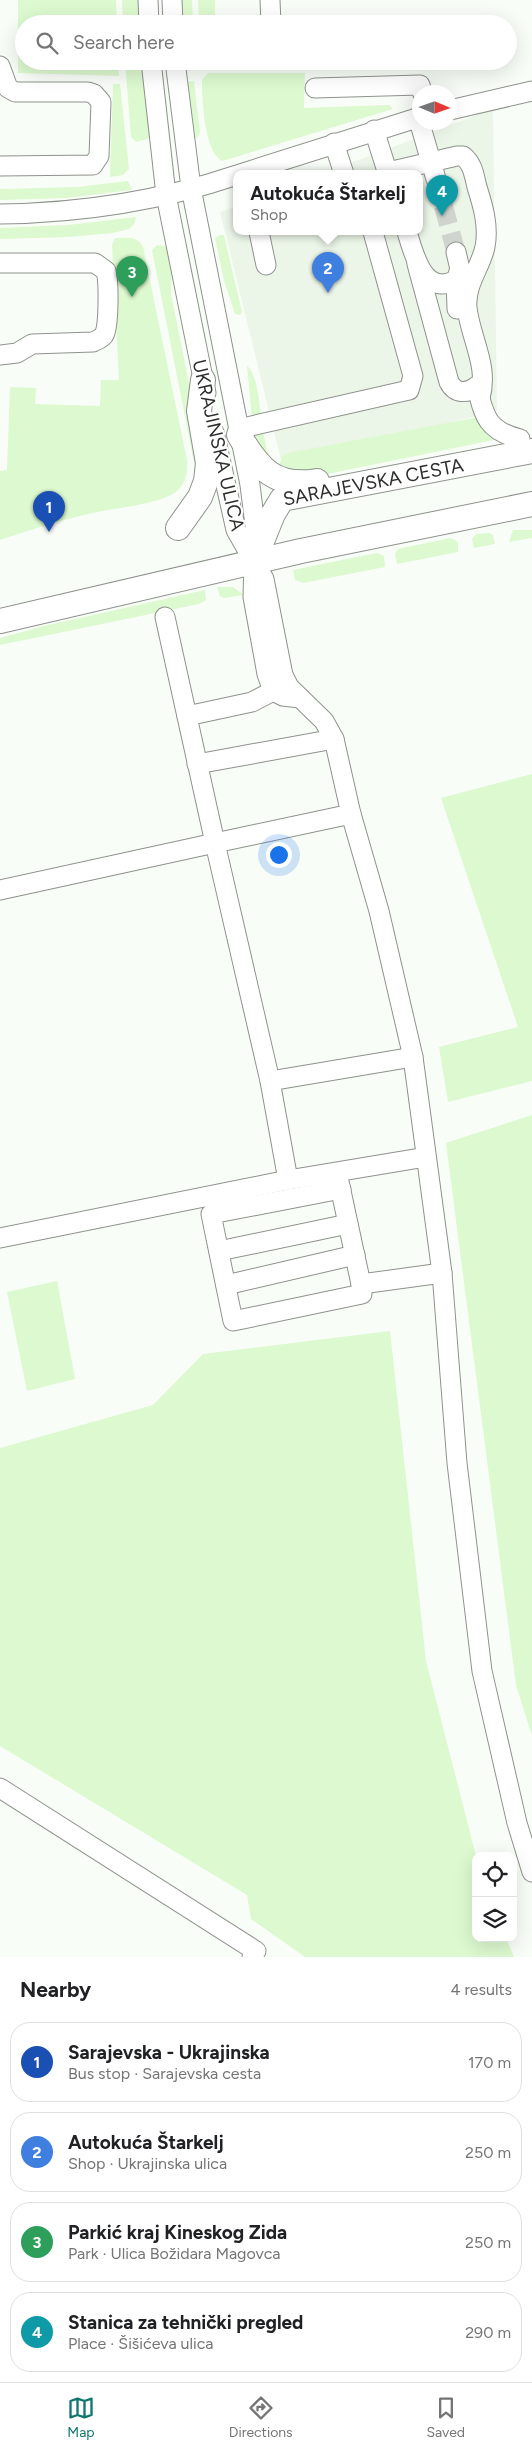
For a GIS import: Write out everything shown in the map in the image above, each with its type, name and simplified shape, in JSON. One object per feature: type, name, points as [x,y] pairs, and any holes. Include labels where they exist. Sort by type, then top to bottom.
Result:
[{"type":"main road","points":[[178,528],[200,498],[206,481],[208,463],[199,411],[203,380]]},
{"type":"main road","points":[[238,432],[262,468],[280,480],[306,483],[351,476],[373,481]]},
{"type":"main road","name":"SARAJEVSKA CESTA","points":[[254,562],[273,514],[282,499],[471,461],[477,454],[491,445],[528,442]]},
{"type":"main road","points":[[0,620],[301,551],[529,506]]},
{"type":"street","points":[[148,0],[149,15]]},
{"type":"street","points":[[172,0],[173,15]]},
{"type":"street","points":[[270,0],[270,15]]},
{"type":"street","points":[[0,66],[8,88],[15,92],[88,92],[94,94],[101,102],[101,116],[99,156],[92,165],[0,166]]},
{"type":"street","name":"UKRAJINSKA ULICA","points":[[152,70],[166,195],[203,380],[236,530],[254,562]]},
{"type":"street","name":"UKRAJINSKA ULICA","points":[[177,70],[191,188],[255,525],[254,562]]},
{"type":"street","points":[[315,88],[412,85]]},
{"type":"street","points":[[457,108],[532,91]]},
{"type":"street","points":[[253,170],[412,119]]},
{"type":"street","points":[[374,130],[387,170]]},
{"type":"street","points":[[423,130],[434,170]]},
{"type":"street","points":[[334,143],[343,170]]},
{"type":"street","points":[[423,171],[434,170],[457,156],[463,156],[468,160],[486,220],[485,249],[474,272],[468,292],[468,309],[484,371],[483,386],[478,392]]},
{"type":"street","points":[[0,214],[76,211],[139,202],[233,176]]},
{"type":"street","points":[[260,235],[266,265]]},
{"type":"street","points":[[238,432],[409,390],[414,376],[374,235]]},
{"type":"street","points":[[408,235],[448,382],[460,392],[471,390],[478,392]]},
{"type":"street","points":[[456,252],[460,269],[456,280],[458,314],[478,392],[491,425],[504,435],[528,442]]},
{"type":"street","points":[[0,263],[95,263],[101,265],[106,271],[108,285],[106,327],[100,339],[93,342],[32,344],[17,353],[0,355]]},
{"type":"street","points":[[417,264],[427,278],[444,284],[456,280]]},
{"type":"street","points":[[254,562],[253,597],[267,674],[273,691],[283,696],[300,698]]},
{"type":"street","points":[[254,562],[264,579],[284,675],[289,687],[324,721],[334,739],[351,814],[379,911],[413,1057],[442,1273],[457,1463],[482,1671],[517,1823],[532,1872]]},
{"type":"street","points":[[165,617],[270,1081],[288,1180]]},
{"type":"street","points":[[187,716],[252,702],[273,691]]},
{"type":"street","points":[[197,764],[334,739]]},
{"type":"street","points":[[0,890],[351,814]]},
{"type":"street","points":[[270,1081],[413,1057]]},
{"type":"street","points":[[339,1180],[362,1294],[233,1322],[212,1214],[426,1156]]},
{"type":"street","points":[[0,1238],[288,1180],[339,1180]]},
{"type":"street","points":[[219,1251],[348,1224]]},
{"type":"street","points":[[226,1285],[355,1255]]},
{"type":"street","points":[[361,1284],[442,1273]]},
{"type":"street","points":[[0,1788],[256,1951],[252,1957]]},
{"type":"shaded area","points":[[493,109],[497,411],[282,464],[220,212],[233,207],[233,235],[423,235],[423,170],[332,170],[437,130],[457,130],[457,123]]},
{"type":"green space","points":[[18,0],[116,0],[117,15],[18,15]]},
{"type":"green space","points":[[122,0],[141,0],[141,15],[123,15]]},
{"type":"green space","points":[[182,0],[192,0],[193,15],[182,15]]},
{"type":"green space","points":[[198,0],[215,0],[215,15],[199,15]]},
{"type":"green space","points":[[18,70],[119,70],[119,76],[18,73]]},
{"type":"green space","points":[[126,70],[144,70],[150,138],[136,142],[131,137]]},
{"type":"green space","points":[[208,73],[305,73],[304,108],[389,105],[393,109],[222,161],[211,147],[205,124],[202,80]]},
{"type":"green space","points":[[194,81],[200,132],[198,137],[193,139],[185,82]]},
{"type":"green space","points":[[113,84],[120,84],[129,169],[123,175],[110,177]]},
{"type":"green space","points":[[128,181],[132,190],[66,198],[0,200],[0,189],[78,187]]},
{"type":"green space","points":[[136,217],[134,224],[129,229],[113,233],[68,237],[0,239],[0,228],[68,225]]},
{"type":"green space","points":[[224,235],[242,312],[240,315],[235,314],[224,281],[215,238]]},
{"type":"green space","points":[[115,238],[135,239],[143,247],[187,460],[185,480],[177,491],[159,500],[77,517],[0,540],[0,471],[7,470],[10,387],[36,388],[35,404],[100,406],[101,380],[119,380],[112,245]]},
{"type":"green space","points":[[157,245],[168,247],[172,265],[171,294],[202,447],[196,465],[152,250]]},
{"type":"green space","points":[[247,365],[255,382],[261,414],[252,418]]},
{"type":"green space","points":[[479,417],[494,440],[312,477],[277,472],[282,457],[288,453]]},
{"type":"green space","points":[[263,432],[269,460],[258,444],[255,434]]},
{"type":"green space","points":[[513,530],[532,530],[532,538],[509,542]]},
{"type":"green space","points":[[490,533],[493,535],[495,544],[474,548],[472,539],[476,534]]},
{"type":"green space","points":[[451,538],[458,542],[458,552],[397,564],[395,554],[398,549]]},
{"type":"green space","points":[[377,553],[384,556],[385,567],[303,583],[295,580],[293,570]]},
{"type":"green space","points":[[217,587],[233,587],[244,595],[224,598],[220,596]]},
{"type":"green space","points":[[205,590],[206,600],[199,604],[0,645],[0,638],[44,626]]},
{"type":"green space","points":[[532,774],[532,1081],[448,1102],[439,1047],[518,1027],[441,798]]},
{"type":"green space","points":[[532,1115],[532,1736],[516,1685],[446,1143]]},
{"type":"green space","points":[[57,1281],[75,1379],[27,1391],[7,1292]]},
{"type":"green space","points":[[390,1331],[426,1661],[475,1852],[472,1852],[472,1942],[508,1942],[514,1957],[305,1957],[251,1919],[247,1895],[0,1746],[0,1448],[153,1405],[203,1354]]},
{"type":"tunnel","points":[[436,179],[456,252]]},
{"type":"place","name":"Stanica za tehnički pregled","points":[[442,216]]},
{"type":"place","name":"Autokuća Štarkelj","points":[[328,293]]},
{"type":"place","name":"Parkić kraj Kineskog Zida","points":[[132,297]]},
{"type":"place","name":"Sarajevska - Ukrajinska","points":[[49,532]]}]
